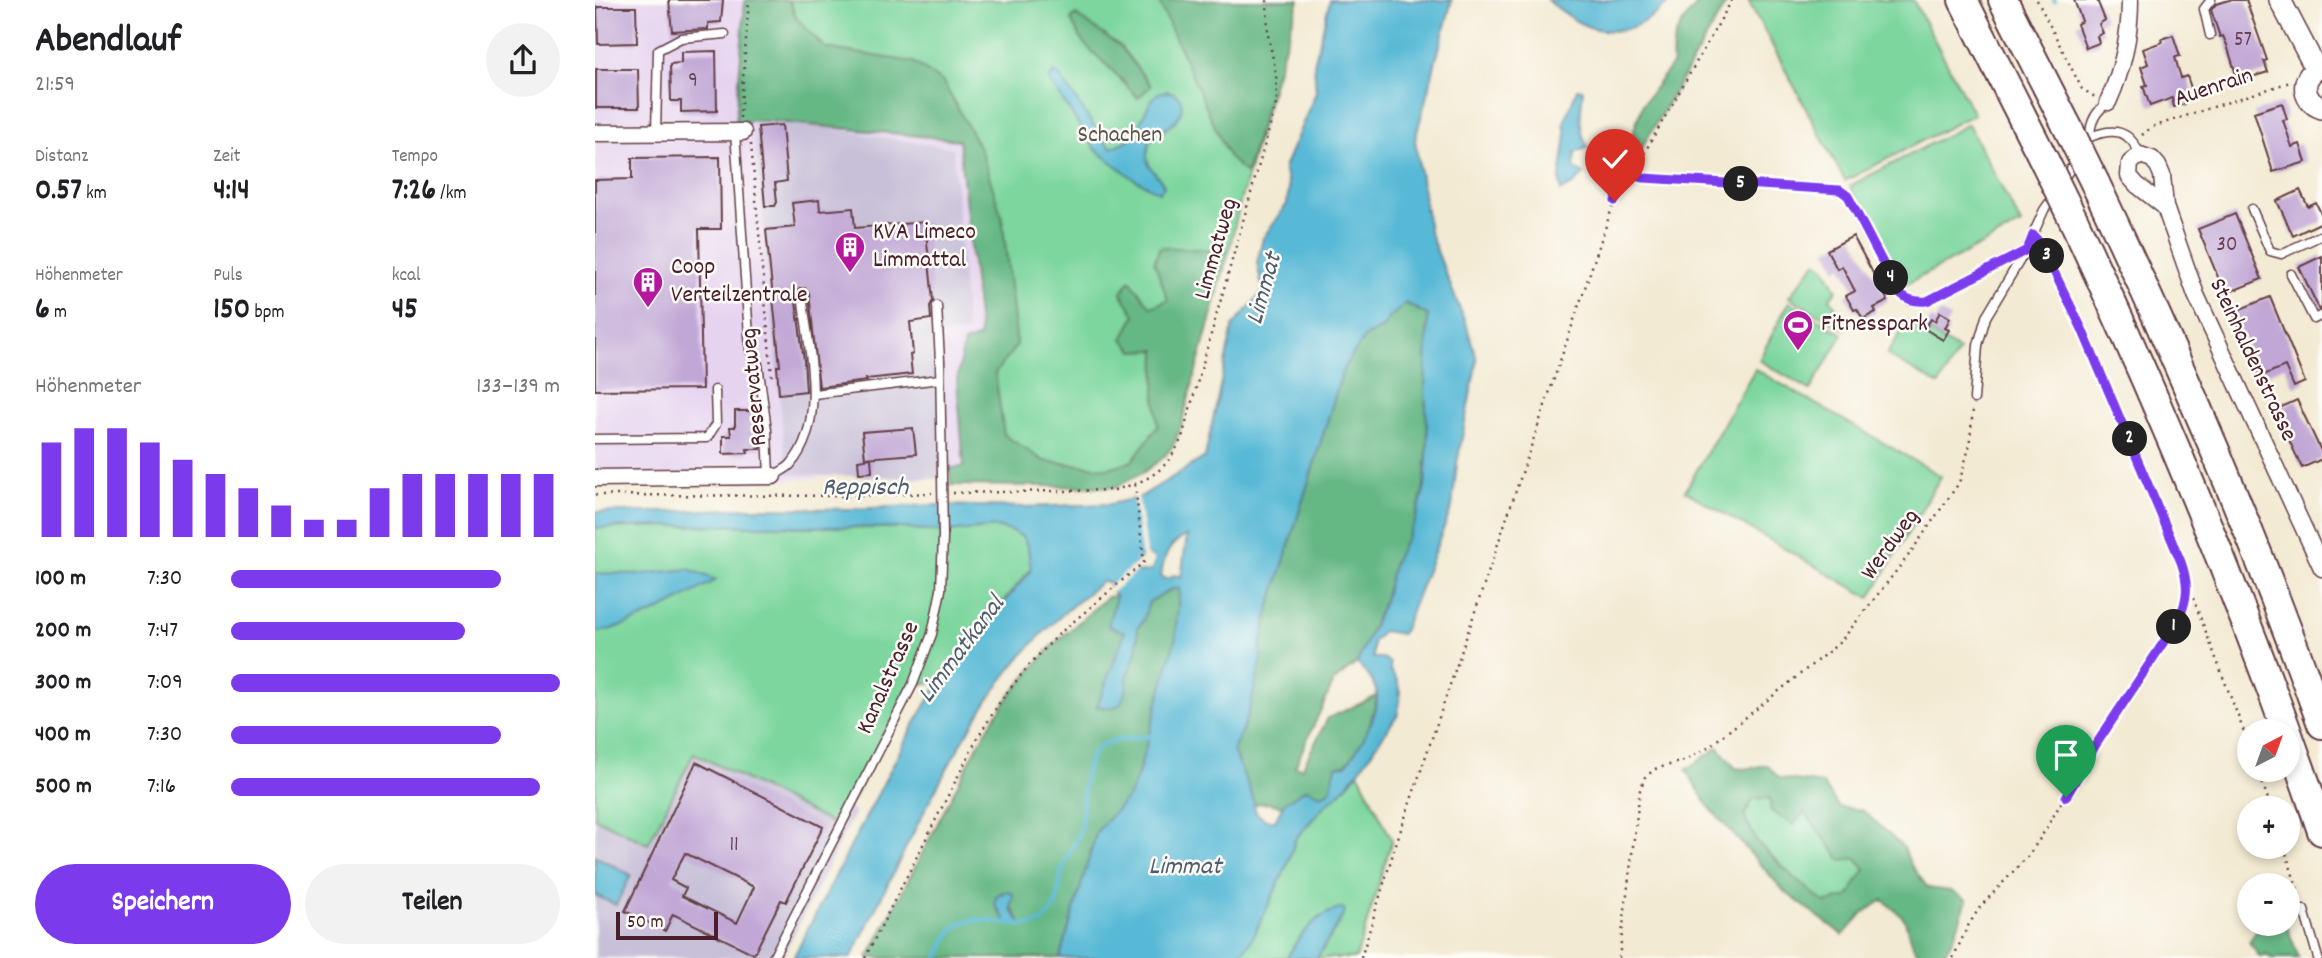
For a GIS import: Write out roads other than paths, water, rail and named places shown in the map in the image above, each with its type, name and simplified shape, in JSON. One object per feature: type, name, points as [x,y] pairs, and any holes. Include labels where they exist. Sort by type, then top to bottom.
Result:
[{"type":"highway","points":[[1963,0],[2074,221],[2142,369],[2211,531],[2263,665],[2322,831]]},
{"type":"highway","points":[[2003,0],[2078,131],[2095,183],[2219,458],[2322,724]]},
{"type":"main road","points":[[2286,3],[2319,68],[2307,78],[2305,91],[2311,102],[2322,108]]},
{"type":"street","points":[[2108,102],[2117,82],[2127,44],[2130,0]]},
{"type":"street","points":[[595,133],[742,132]]},
{"type":"street","points":[[2140,155],[2130,163],[2129,176],[2165,207]]},
{"type":"street","name":"Steinhaldenstrasse","points":[[2140,155],[2152,159],[2162,175],[2165,207],[2201,308],[2322,568]]},
{"type":"street","points":[[595,478],[771,476]]},
{"type":"lane","points":[[2210,34],[2204,9],[2211,0]]},
{"type":"lane","points":[[656,132],[659,50],[681,38],[725,34]]},
{"type":"lane","points":[[1974,399],[1978,345],[1986,317],[2027,250],[2078,131],[2090,125],[2097,111],[2108,102]]},
{"type":"lane","points":[[2078,131],[2119,132],[2134,142],[2140,155]]},
{"type":"lane","points":[[742,132],[750,350],[758,364],[771,476],[790,465],[801,448],[813,412],[814,394],[802,294]]},
{"type":"lane","points":[[2252,209],[2270,251],[2275,254],[2281,254],[2322,235]]},
{"type":"lane","points":[[1897,290],[1909,300],[1927,301],[2027,250]]},
{"type":"lane","points":[[2291,274],[2314,318],[2322,315]]},
{"type":"lane","name":"Kanalstrasse","points":[[773,958],[913,684],[932,635],[941,590],[943,536],[937,306]]},
{"type":"lane","points":[[814,394],[940,379]]},
{"type":"lane","points":[[595,439],[707,438],[716,424],[715,390]]},
{"type":"lane","points":[[2304,910],[2318,958]]},
{"type":"water","name":"Limmat","points":[[1330,0],[1452,0],[1415,140],[1429,231],[1467,327],[1477,360],[1457,463],[1452,507],[1402,634],[1383,631],[1373,642],[1373,658],[1383,658],[1390,663],[1390,670],[1397,680],[1400,691],[1398,714],[1358,772],[1296,838],[1285,870],[1251,941],[1237,958],[1060,958],[1097,831],[1129,796],[1137,778],[1176,637],[1179,588],[1149,602],[1143,621],[1138,627],[1137,651],[1127,676],[1127,687],[1121,703],[1115,707],[1097,707],[1125,632],[1108,626],[1116,597],[1109,589],[1109,582],[1102,582],[1040,636],[1012,667],[988,700],[933,795],[851,958],[793,958],[912,728],[939,683],[972,638],[1031,571],[1028,548],[1023,537],[995,527],[949,532],[902,528],[706,525],[595,528],[595,512],[1111,504],[1140,497],[1205,457],[1233,326],[1263,291],[1257,263],[1263,238],[1287,204],[1289,188],[1284,168],[1316,92],[1314,64]],"holes":[[[1406,303],[1428,315],[1425,393],[1428,439],[1425,486],[1415,522],[1394,562],[1384,601],[1357,663],[1374,685],[1377,695],[1375,712],[1351,759],[1346,765],[1336,766],[1330,791],[1321,795],[1306,789],[1284,803],[1275,820],[1266,820],[1256,813],[1251,792],[1233,751],[1247,718],[1262,659],[1260,650],[1269,609],[1344,367],[1366,336],[1383,328],[1389,318]],[[1187,536],[1181,577],[1161,577],[1165,558],[1171,547]],[[1146,553],[1147,557],[1154,559],[1151,570],[1139,573],[1133,566],[1142,558],[1140,556]]]},
{"type":"water","points":[[1547,0],[1671,0],[1639,24],[1617,31],[1592,28],[1578,22]]},
{"type":"water","points":[[1054,72],[1059,75],[1111,148],[1126,141],[1134,133],[1156,95],[1166,92],[1178,96],[1182,106],[1178,118],[1150,140],[1148,148],[1148,161],[1164,187],[1159,192],[1134,179],[1095,149],[1049,80]]},
{"type":"water","points":[[1577,89],[1583,90],[1581,127],[1588,147],[1575,153],[1574,168],[1584,174],[1573,185],[1561,191],[1560,178],[1566,135],[1564,123]]},
{"type":"water","points":[[689,569],[716,580],[642,618],[595,633],[595,573],[643,574]]},
{"type":"water","points":[[595,856],[631,875],[616,905],[595,895]]},
{"type":"water","points":[[1008,891],[1013,894],[1011,910],[1022,924],[1008,924],[995,904],[997,895]]},
{"type":"water","points":[[1345,910],[1344,914],[1317,958],[1287,958],[1302,934],[1316,920]]},
{"type":"waterway","points":[[938,958],[951,933],[966,921],[1025,925],[1036,924],[1045,919],[1057,900],[1064,864],[1080,830],[1086,770],[1095,751],[1107,743],[1154,735]]},
{"type":"place","name":"KVA Limeco Limmattal","points":[[850,274]]},
{"type":"place","name":"Coop Verteilzentrale","points":[[648,309]]},
{"type":"place","name":"Fitnesspark","points":[[1798,352]]},
{"type":"park label","name":"Schachen","points":[[1120,136]]},
{"type":"water label","name":"Reppisch","points":[[865,488]]},
{"type":"water label","name":"Limmatkanal","points":[[962,650]]}]
